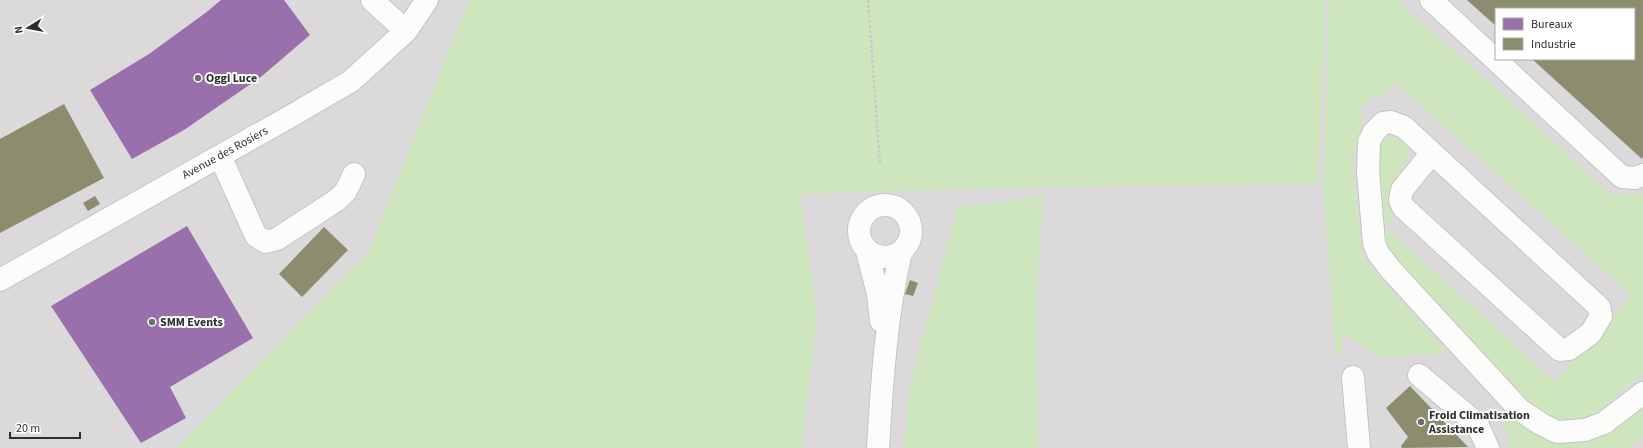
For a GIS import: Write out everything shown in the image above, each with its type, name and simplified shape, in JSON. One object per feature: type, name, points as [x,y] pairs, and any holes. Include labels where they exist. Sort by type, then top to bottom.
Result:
[{"type":"street","points":[[372,0],[406,31]]},
{"type":"street","name":"Avenue des Rosiers","points":[[0,280],[351,81],[406,31],[427,0]]},
{"type":"street","points":[[1431,0],[1495,59]]},
{"type":"street","points":[[1496,60],[1622,177],[1635,178],[1643,175]]},
{"type":"street","points":[[1432,153],[1402,190],[1400,200],[1403,207],[1560,350],[1569,349],[1591,333],[1601,316],[1599,307],[1404,127],[1391,122],[1383,123],[1374,132],[1369,142],[1368,171],[1374,243],[1378,253],[1391,270],[1520,410],[1541,424],[1557,432],[1585,430],[1604,422],[1643,393]]},
{"type":"street","points":[[220,156],[256,236],[266,242],[277,239],[337,200],[346,191],[354,174]]},
{"type":"street","points":[[867,251],[875,256],[884,258],[901,252],[908,245],[911,236],[911,227],[909,218],[903,211],[896,206],[888,204],[872,208],[865,213],[858,228],[862,244],[867,251],[878,294],[884,356]]},
{"type":"street","points":[[878,448],[884,356],[894,280],[901,252]]},
{"type":"street","points":[[1419,375],[1477,424],[1488,448]]},
{"type":"street","points":[[1353,377],[1359,448]]},
{"type":"path","points":[[868,0],[880,164]]},
{"type":"shaded area","points":[[0,0],[485,0],[462,17],[368,253],[176,448],[0,448]]},
{"type":"shaded area","points":[[935,0],[1045,187],[1317,184],[1325,0],[1643,0],[1643,448],[801,448],[817,317],[800,194]]},
{"type":"green space","points":[[469,0],[1325,0],[1318,184],[1045,187],[800,194],[817,317],[801,448],[176,448],[368,253]]},
{"type":"green space","points":[[1329,0],[1399,0],[1403,6],[1487,80],[1611,195],[1643,194],[1643,372],[1596,415],[1557,421],[1530,409],[1383,248],[1369,152],[1385,138],[1404,139],[1410,154],[1387,195],[1396,214],[1385,227],[1555,382],[1631,295],[1396,83],[1385,93],[1369,99],[1360,110],[1363,131],[1352,159],[1363,259],[1448,353],[1381,357],[1343,334],[1341,354],[1336,357],[1323,183]]},
{"type":"green space","points":[[1043,196],[1036,308],[1038,448],[904,448],[910,388],[957,208]]},
{"type":"green space","points":[[1497,398],[1555,440],[1643,405],[1643,437],[1626,448],[1511,448]]},
{"type":"building: Bureaux","points":[[221,0],[284,0],[310,35],[262,76],[184,130],[132,159],[90,90],[149,54]]},
{"type":"building: Bureaux","name":"SMM Events","points":[[187,226],[253,338],[170,387],[186,418],[141,443],[51,306]]},
{"type":"building: Industrie","points":[[1467,0],[1643,0],[1642,159],[1533,60],[1635,60],[1635,8],[1495,8],[1495,25]]},
{"type":"building: Industrie","points":[[64,104],[104,178],[0,233],[0,139]]},
{"type":"building: Industrie","points":[[95,196],[100,204],[88,211],[83,203]]},
{"type":"building: Industrie","points":[[324,227],[348,250],[302,297],[279,274]]},
{"type":"building: Industrie","points":[[910,280],[918,283],[913,296],[905,294]]},
{"type":"building: Industrie","name":"Froid Climatisation Assistance","points":[[1410,386],[1468,447],[1402,448],[1401,446],[1408,437],[1386,408]]},
{"type":"place","name":"Oggi Luce","points":[[198,78]]},
{"type":"place","name":"SMM Events","points":[[152,322]]},
{"type":"place","name":"Froid Climatisation Assistance","points":[[1421,422]]}]
